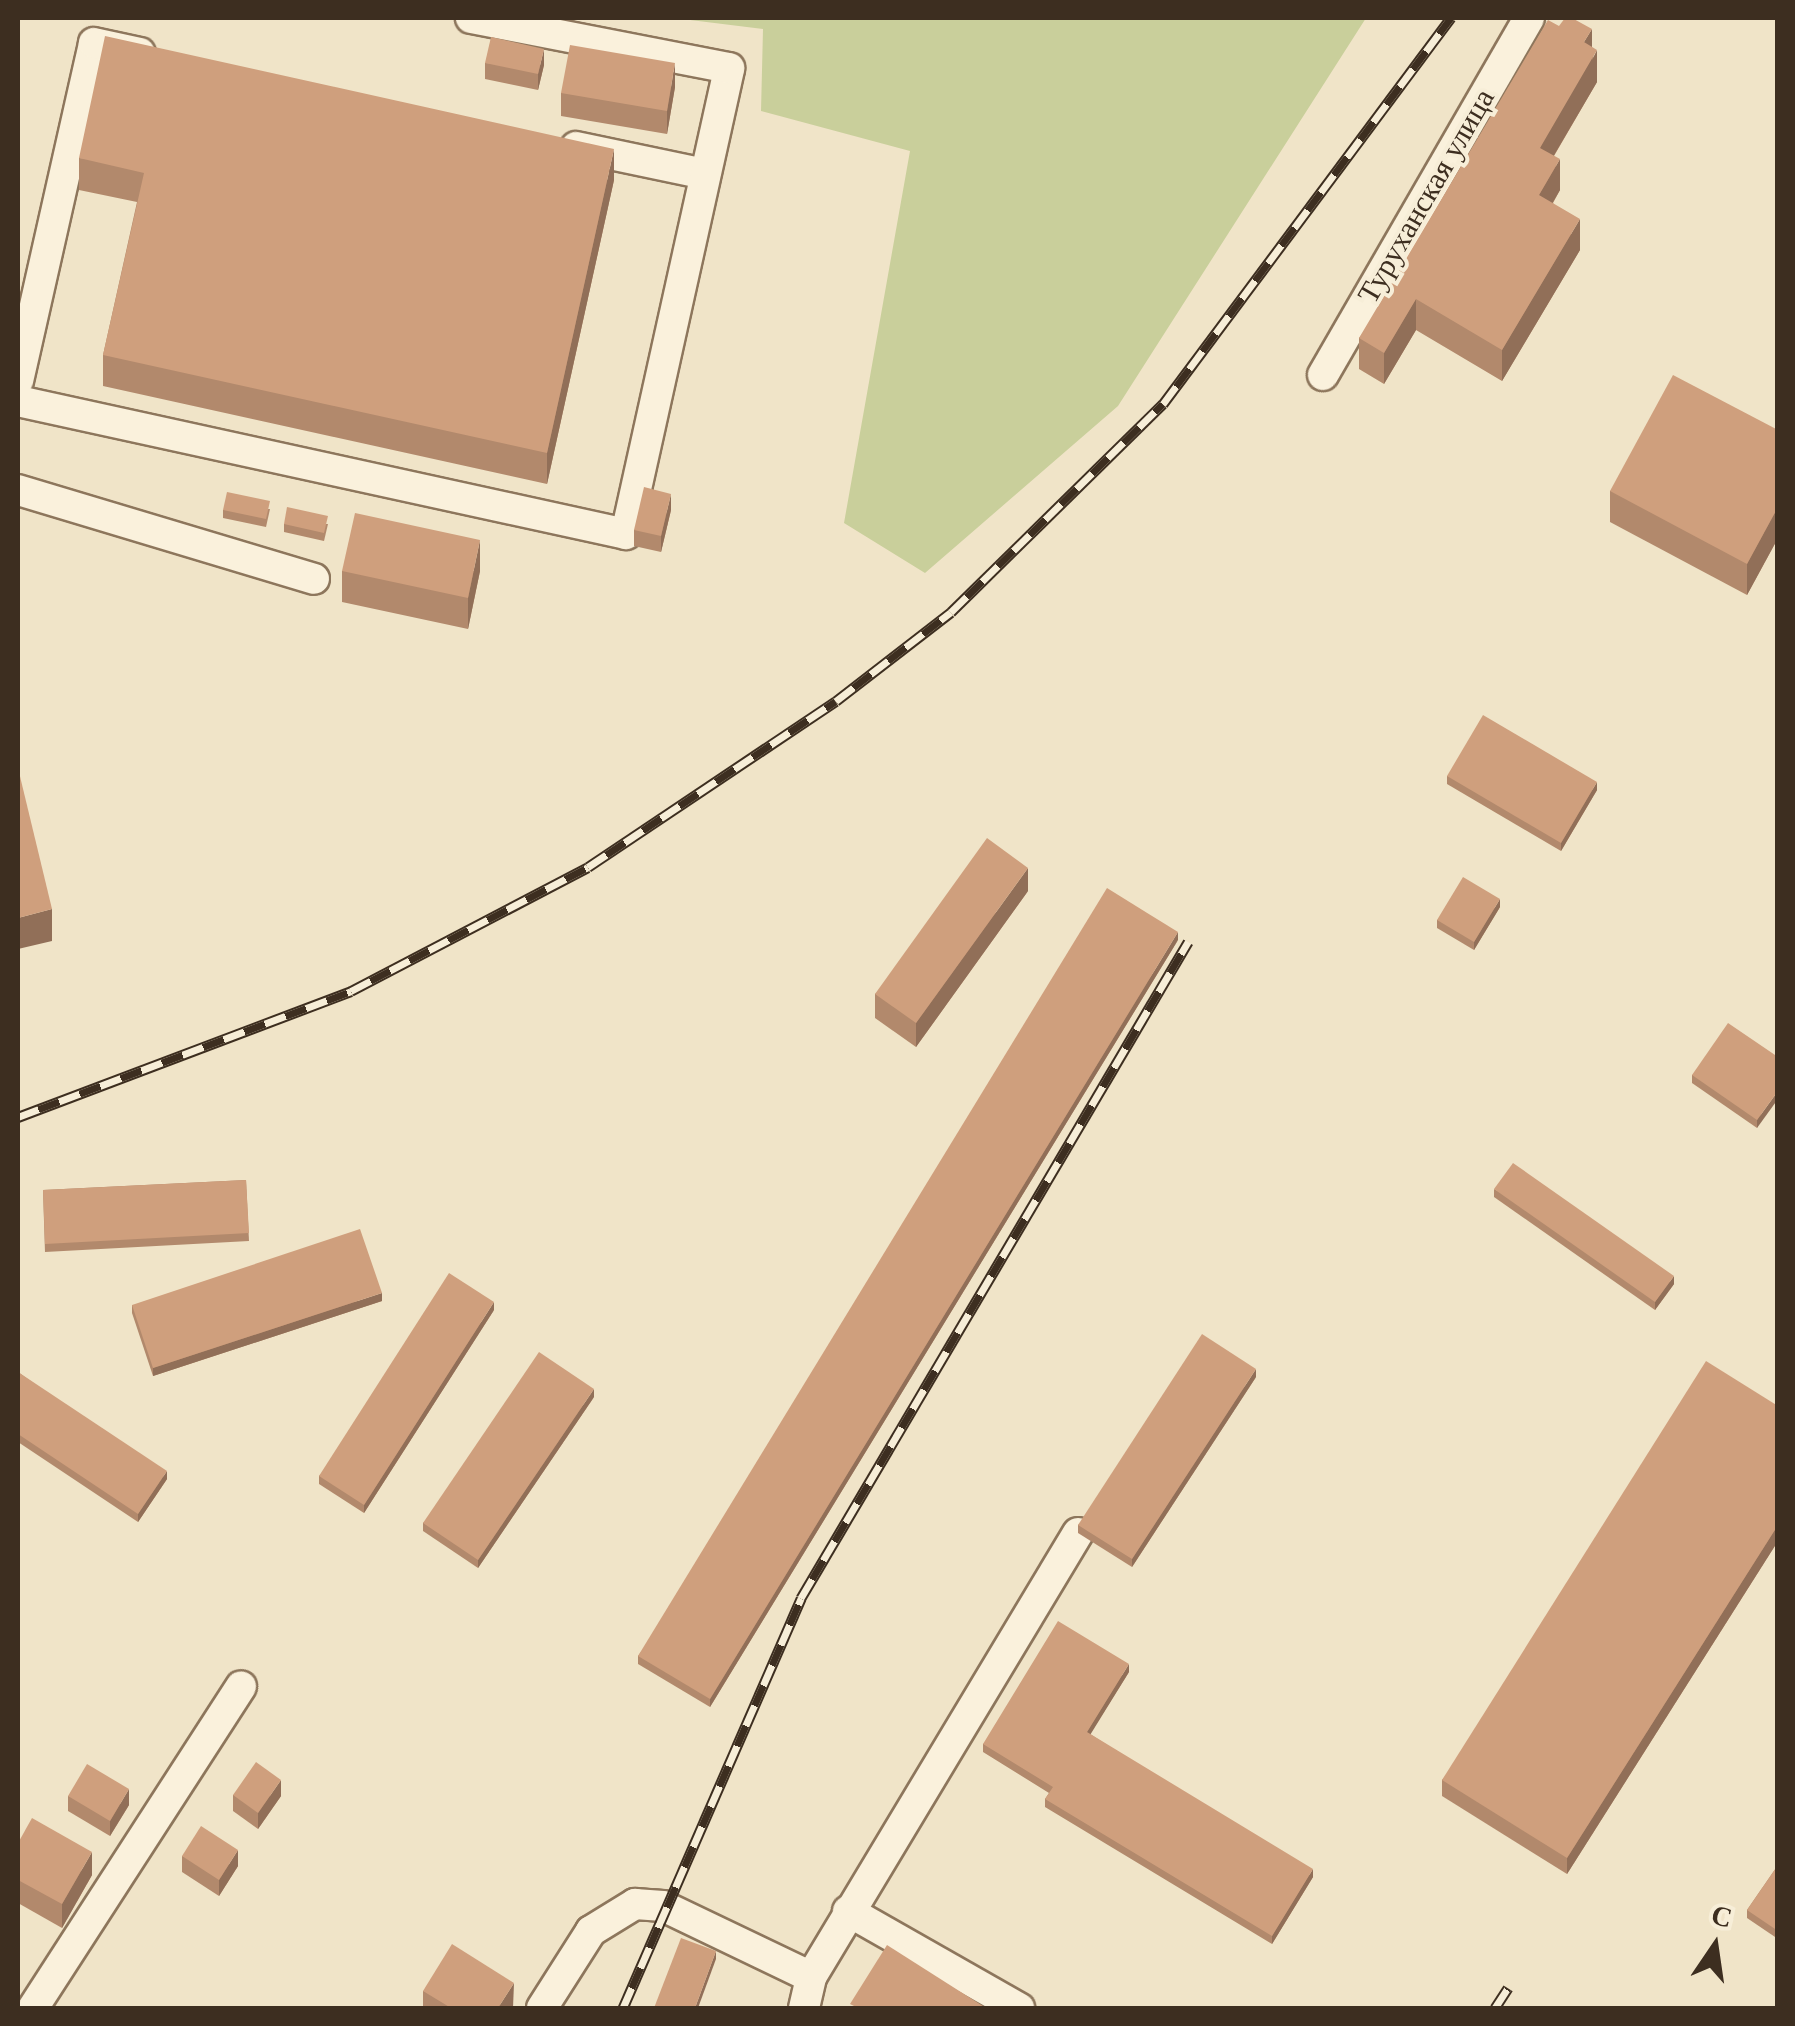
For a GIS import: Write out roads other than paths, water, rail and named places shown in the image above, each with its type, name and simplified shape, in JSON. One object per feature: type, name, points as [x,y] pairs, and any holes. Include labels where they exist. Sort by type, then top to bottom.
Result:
[{"type":"street","points":[[18,401],[626,534],[729,68],[471,18]]},
{"type":"street","name":"Туруханская улица","points":[[1323,375],[1529,18]]},
{"type":"street","points":[[18,381],[94,43],[170,60]]},
{"type":"street","points":[[553,142],[706,174]]},
{"type":"street","points":[[18,490],[314,579]]},
{"type":"street","points":[[804,2008],[810,1978],[848,1910],[1078,1533]]},
{"type":"street","points":[[33,2008],[242,1686]]},
{"type":"street","points":[[542,2008],[591,1931],[635,1904],[663,1906],[810,1978]]},
{"type":"street","points":[[848,1910],[1019,2008]]},
{"type":"railway","points":[[18,1117],[351,991],[588,867],[836,701],[951,612],[1163,404],[1451,18]]},
{"type":"railway","points":[[623,2008],[801,1598],[1188,942]]},
{"type":"railway","points":[[1495,2008],[1508,1988]]}]
